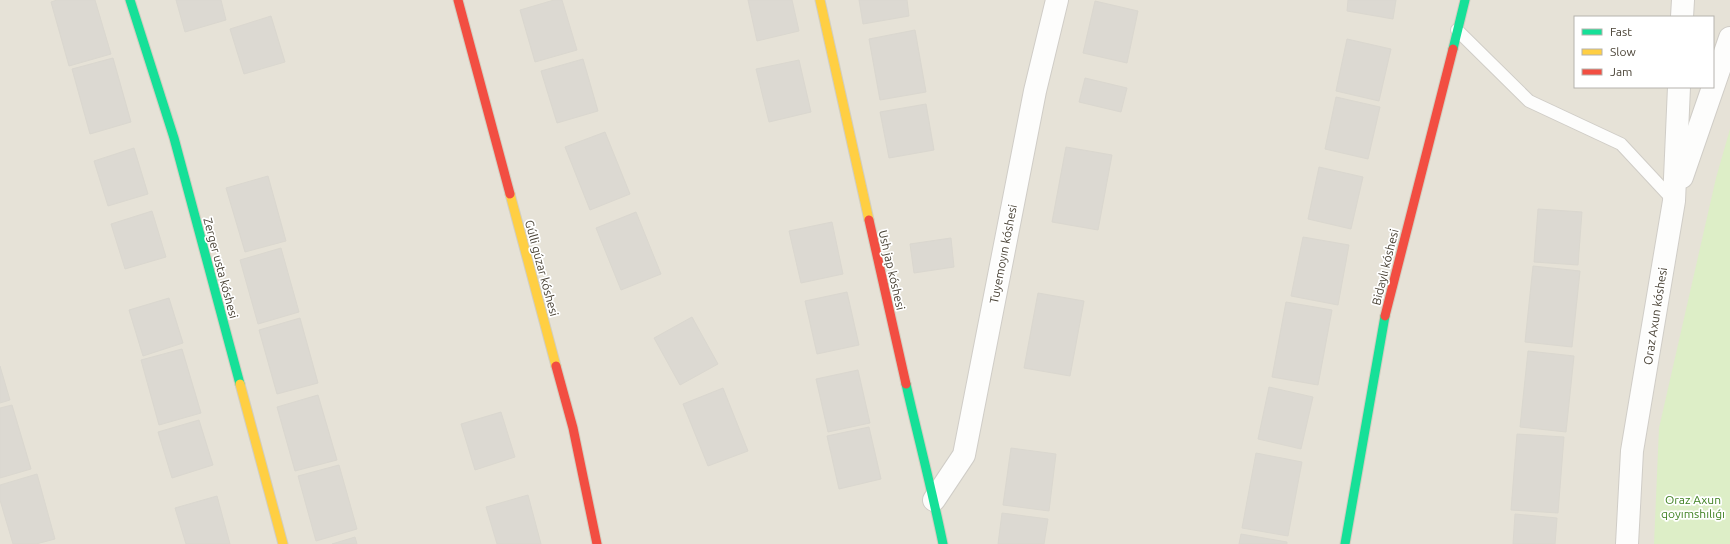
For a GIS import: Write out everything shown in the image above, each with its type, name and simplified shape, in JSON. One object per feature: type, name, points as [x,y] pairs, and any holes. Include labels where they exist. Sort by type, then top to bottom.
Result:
[{"type":"street","name":"Zerger usta kóshesi","points":[[130,0],[174,138],[283,544]]},
{"type":"street","name":"Gúlli gúzar kóshesi","points":[[458,0],[573,428],[597,544]]},
{"type":"street","name":"Ush jap kóshesi","points":[[820,0],[920,448],[934,500],[943,544]]},
{"type":"street","name":"Tuyemoyın kóshesi","points":[[934,500],[964,455],[1036,91],[1057,0]]},
{"type":"street","name":"Bidaylı kóshesi","points":[[1345,544],[1382,329],[1465,0]]},
{"type":"street","points":[[1682,16],[1683,0]]},
{"type":"street","points":[[1714,85],[1730,38]]},
{"type":"street","name":"Oraz Axun kóshesi","points":[[1627,544],[1632,451],[1674,201],[1679,88]]},
{"type":"street","points":[[1674,201],[1713,88]]},
{"type":"lane","points":[[1457,30],[1529,101],[1621,144],[1674,201]]},
{"type":"shaded area","points":[[0,0],[1730,0],[1730,544],[0,544]]},
{"type":"green space","name":"Oraz Axun qoyımshılıǵı","points":[[1730,129],[1730,544],[1654,544],[1659,428],[1716,178]]},
{"type":"building","points":[[57,0],[95,0],[111,54],[69,66],[51,2]]},
{"type":"building","points":[[176,0],[221,0],[226,20],[185,32]]},
{"type":"building","points":[[554,0],[562,0],[577,50],[535,62],[520,10]]},
{"type":"building","points":[[748,0],[792,0],[799,31],[757,41]]},
{"type":"building","points":[[859,0],[907,0],[909,16],[863,24]]},
{"type":"building","points":[[1348,0],[1396,0],[1393,19],[1347,11]]},
{"type":"building","points":[[1095,1],[1138,11],[1127,63],[1083,53]]},
{"type":"building","points":[[271,16],[285,62],[244,74],[230,29]]},
{"type":"building","points":[[915,30],[926,92],[880,100],[869,39]]},
{"type":"building","points":[[1347,39],[1391,49],[1379,101],[1336,91]]},
{"type":"building","points":[[113,58],[131,122],[90,134],[72,69]]},
{"type":"building","points":[[583,59],[598,111],[557,123],[541,71]]},
{"type":"building","points":[[799,60],[811,112],[769,122],[756,69]]},
{"type":"building","points":[[1085,78],[1127,88],[1121,112],[1079,102]]},
{"type":"building","points":[[1336,97],[1380,107],[1368,159],[1325,149]]},
{"type":"building","points":[[926,104],[934,150],[889,158],[880,112]]},
{"type":"building","points":[[605,132],[630,194],[590,210],[565,147]]},
{"type":"building","points":[[1066,147],[1112,155],[1098,230],[1052,222]]},
{"type":"building","points":[[134,148],[148,194],[108,206],[94,161]]},
{"type":"building","points":[[1319,167],[1363,177],[1351,229],[1308,219]]},
{"type":"building","points":[[268,176],[286,241],[245,252],[226,188]]},
{"type":"building","points":[[1538,209],[1582,212],[1578,265],[1534,262]]},
{"type":"building","points":[[152,211],[166,257],[125,269],[111,224]]},
{"type":"building","points":[[636,212],[661,274],[621,290],[596,228]]},
{"type":"building","points":[[832,222],[843,274],[801,283],[789,231]]},
{"type":"building","points":[[1303,237],[1349,245],[1338,305],[1291,296]]},
{"type":"building","points":[[951,238],[954,267],[914,273],[910,244]]},
{"type":"building","points":[[281,248],[299,312],[258,324],[240,260]]},
{"type":"building","points":[[1533,266],[1580,271],[1572,347],[1525,342]]},
{"type":"building","points":[[847,292],[859,345],[817,354],[805,301]]},
{"type":"building","points":[[1038,293],[1084,301],[1070,376],[1024,368]]},
{"type":"building","points":[[169,298],[183,343],[143,356],[129,310]]},
{"type":"building","points":[[1286,302],[1332,310],[1318,385],[1272,377]]},
{"type":"building","points":[[692,317],[718,364],[680,385],[654,338]]},
{"type":"building","points":[[300,318],[318,383],[277,394],[259,330]]},
{"type":"building","points":[[182,349],[201,413],[159,425],[141,360]]},
{"type":"building","points":[[1528,351],[1574,356],[1566,432],[1520,427]]},
{"type":"building","points":[[0,366],[10,400],[0,403]]},
{"type":"building","points":[[858,370],[870,423],[828,432],[816,379]]},
{"type":"building","points":[[1269,387],[1313,397],[1301,449],[1258,439]]},
{"type":"building","points":[[723,388],[748,451],[708,466],[683,404]]},
{"type":"building","points":[[318,395],[337,460],[295,471],[277,407]]},
{"type":"building","points":[[12,405],[31,469],[0,478],[0,408]]},
{"type":"building","points":[[501,412],[515,457],[475,470],[461,424]]},
{"type":"building","points":[[199,420],[213,465],[172,478],[158,432]]},
{"type":"building","points":[[869,427],[881,479],[839,489],[827,436]]},
{"type":"building","points":[[1517,434],[1564,437],[1558,513],[1511,510]]},
{"type":"building","points":[[1011,448],[1056,454],[1049,511],[1003,505]]},
{"type":"building","points":[[1256,453],[1302,462],[1288,536],[1242,528]]},
{"type":"building","points":[[339,465],[357,529],[316,541],[298,476]]},
{"type":"building","points":[[37,474],[55,539],[36,544],[13,544],[0,500],[0,485]]},
{"type":"building","points":[[528,495],[541,544],[497,544],[486,507]]},
{"type":"building","points":[[217,496],[230,544],[186,544],[175,508]]},
{"type":"building","points":[[1002,513],[1048,519],[1044,544],[998,544]]},
{"type":"building","points":[[1515,514],[1557,518],[1555,544],[1513,544]]},
{"type":"building","points":[[1241,534],[1287,542],[1287,544],[1239,544]]},
{"type":"building","points":[[355,537],[357,544],[332,544]]},
{"type":"traffic: fast","points":[[130,0],[174,138],[240,384]]},
{"type":"traffic: fast","points":[[1453,49],[1465,0]]},
{"type":"traffic: fast","points":[[1345,544],[1385,316]]},
{"type":"traffic: fast","points":[[906,384],[943,544]]},
{"type":"traffic: slow","points":[[820,0],[869,220]]},
{"type":"traffic: slow","points":[[510,194],[556,366]]},
{"type":"traffic: slow","points":[[240,384],[283,544]]},
{"type":"traffic: jam","points":[[458,0],[510,194]]},
{"type":"traffic: jam","points":[[1385,316],[1453,49]]},
{"type":"traffic: jam","points":[[869,220],[906,384]]},
{"type":"traffic: jam","points":[[556,366],[573,428],[597,544]]}]
